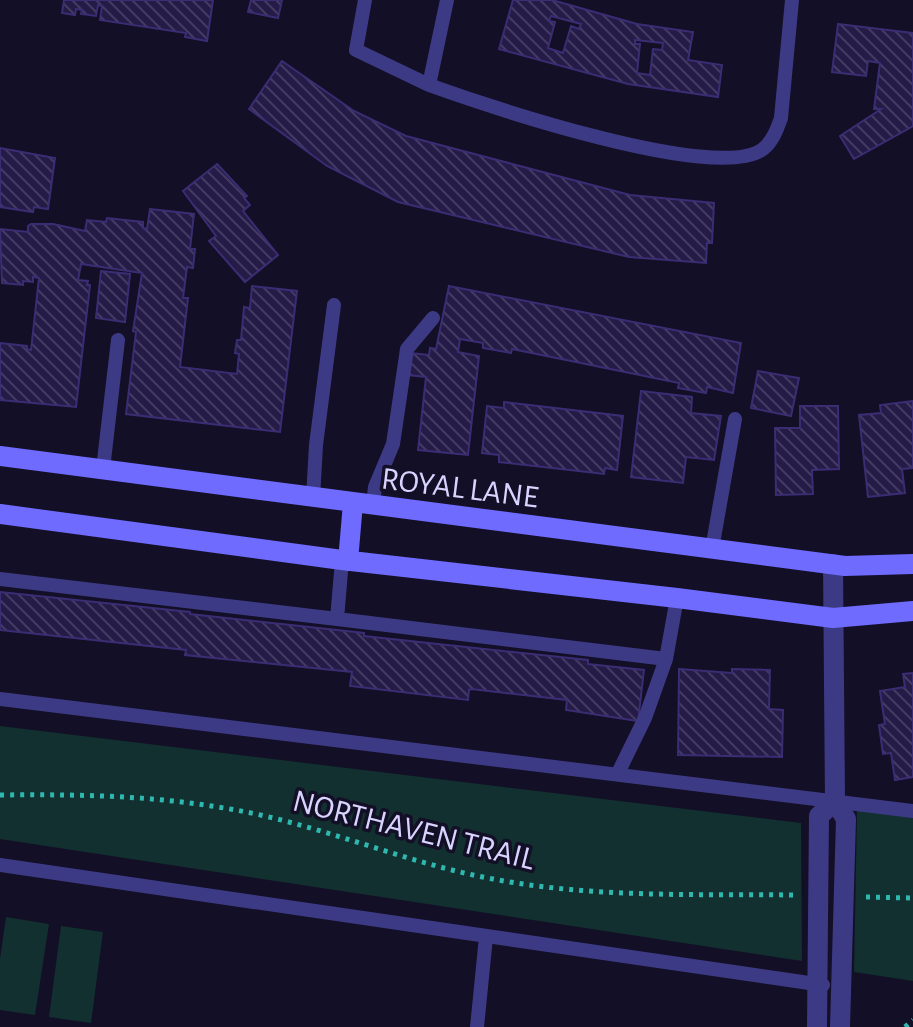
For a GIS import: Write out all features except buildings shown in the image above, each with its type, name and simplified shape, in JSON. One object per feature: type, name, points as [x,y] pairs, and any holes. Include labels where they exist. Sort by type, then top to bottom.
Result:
[{"type":"main road","name":"ROYAL LANE","points":[[0,456],[858,567],[913,564]]},
{"type":"main road","points":[[345,560],[363,504]]},
{"type":"main road","points":[[0,514],[345,560],[833,618],[913,611]]},
{"type":"street","points":[[833,564],[835,801],[846,819],[840,1027]]},
{"type":"street","points":[[817,1027],[819,816],[835,801]]},
{"type":"lane","points":[[365,0],[356,50],[429,85],[492,107],[658,150],[740,157],[761,150],[774,136],[781,118],[792,0]]},
{"type":"lane","points":[[429,85],[447,0]]},
{"type":"lane","points":[[313,498],[316,445],[334,305]]},
{"type":"lane","points":[[363,504],[375,487],[393,444],[407,349],[433,318]]},
{"type":"lane","points":[[103,469],[118,340]]},
{"type":"lane","points":[[712,549],[735,419]]},
{"type":"lane","points":[[337,619],[345,560]]},
{"type":"lane","points":[[0,579],[666,659]]},
{"type":"lane","points":[[618,773],[645,718],[666,659],[677,598]]},
{"type":"lane","points":[[0,699],[913,811]]},
{"type":"lane","points":[[0,865],[840,988]]},
{"type":"lane","points":[[477,1027],[486,937]]},
{"type":"path","name":"NORTHAVEN TRAIL","points":[[0,795],[124,795],[220,806],[321,830],[427,863],[493,879],[542,886],[618,892],[817,895]]},
{"type":"path","points":[[844,896],[905,898],[913,901]]},
{"type":"path","points":[[905,1027],[913,1020]]},
{"type":"green space","points":[[0,726],[801,823],[802,961],[0,839]]},
{"type":"green space","points":[[857,809],[913,817],[913,981],[854,972]]},
{"type":"green space","points":[[6,917],[49,924],[35,1015],[0,1010],[0,959]]},
{"type":"green space","points":[[61,926],[103,932],[91,1023],[49,1017]]}]
